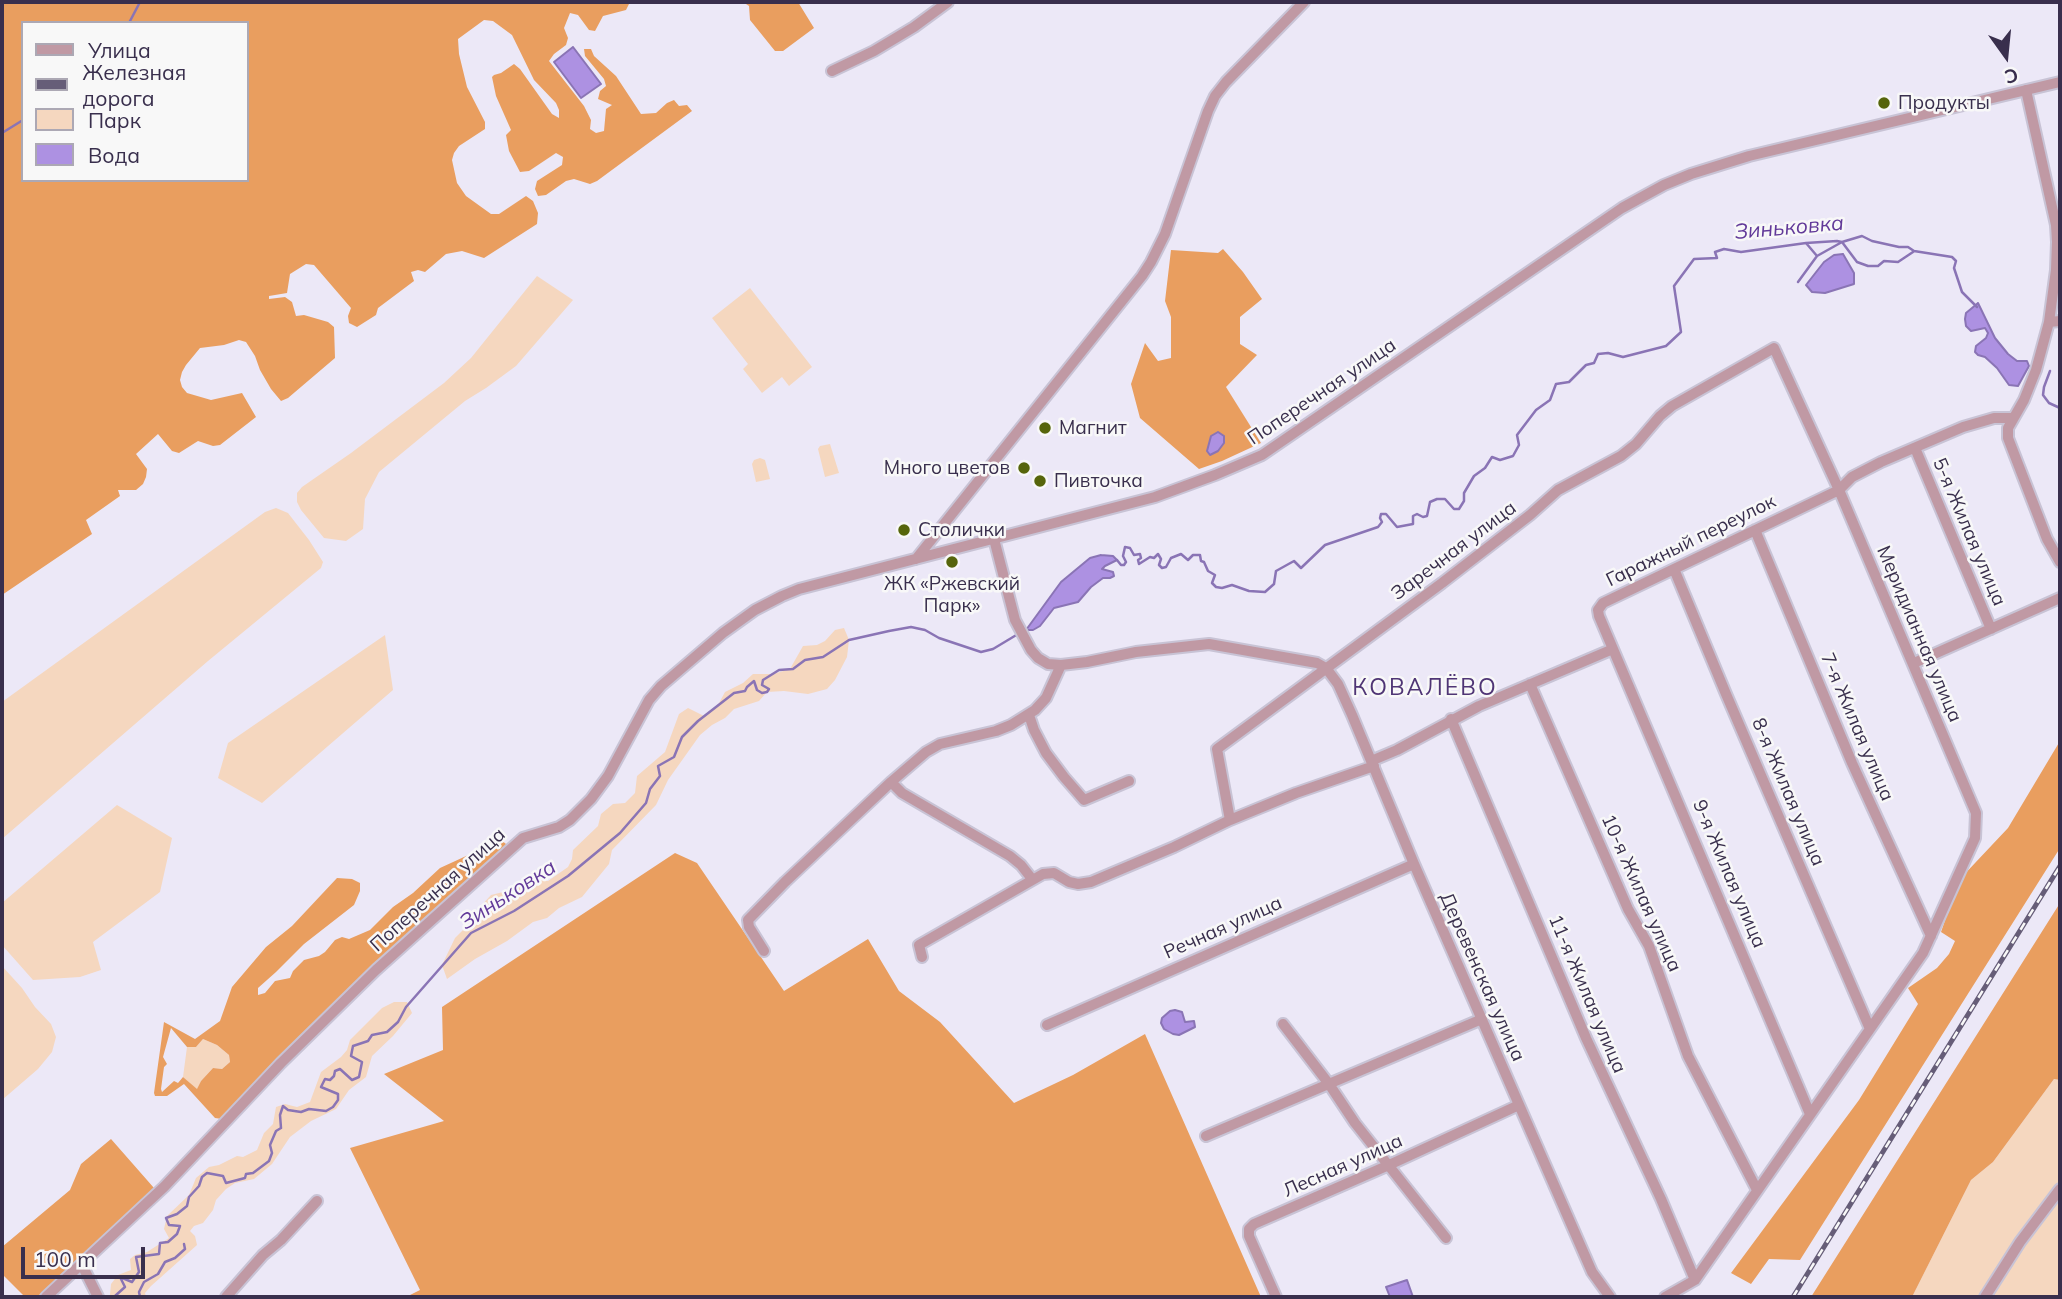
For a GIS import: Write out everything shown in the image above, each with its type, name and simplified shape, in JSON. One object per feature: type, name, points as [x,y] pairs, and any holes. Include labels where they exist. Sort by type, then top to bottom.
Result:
[{"type":"street","points":[[832,71],[884,45],[948,2]]},
{"type":"street","points":[[916,559],[1146,269],[1165,234],[1215,96],[1304,2]]},
{"type":"street","name":"Поперечная улица","points":[[46,1297],[164,1188],[281,1063],[376,970],[523,838],[559,827],[577,813],[608,776],[649,700],[661,686],[723,633],[755,610],[799,589],[1118,508],[1215,475],[1262,455],[1622,208],[1673,181],[1749,156],[2060,82]]},
{"type":"street","points":[[2026,90],[2056,233],[2055,322],[2029,390],[2012,418],[2008,439],[2047,539],[2060,562]]},
{"type":"street","name":"Меридианная улица","points":[[1695,1280],[1923,953],[1975,838],[1976,813],[1914,663],[1774,348]]},
{"type":"street","name":"Заречная улица","points":[[1230,820],[1217,748],[1442,583],[1558,490],[1621,456],[1672,406],[1774,348]]},
{"type":"street","name":"Гаражный переулок","points":[[1613,649],[1599,616],[1598,610],[1603,603],[1839,491],[1852,477],[1963,426],[1994,418],[2012,418]]},
{"type":"street","name":"5-я Жилая улица","points":[[1915,448],[1991,629]]},
{"type":"street","name":"7-я Жилая улица","points":[[1755,530],[1852,762],[1931,936]]},
{"type":"street","points":[[938,531],[938,542],[943,552]]},
{"type":"street","points":[[994,539],[1019,630],[1038,658],[1048,664],[1061,666],[1136,652],[1209,644],[1317,663],[1326,668]]},
{"type":"street","name":"8-я Жилая улица","points":[[1674,569],[1870,1029]]},
{"type":"street","points":[[1914,663],[2060,598]]},
{"type":"street","points":[[922,957],[919,945],[1043,874],[1054,873],[1078,884],[1091,881],[1174,847],[1230,820],[1373,763],[1451,719],[1613,649]]},
{"type":"street","name":"9-я Жилая улица","points":[[1613,649],[1810,1114]]},
{"type":"street","points":[[764,951],[749,927],[748,920],[785,882],[926,752],[940,744],[996,731],[1029,715],[1046,698],[1061,666]]},
{"type":"street","name":"Деревенская улица","points":[[1326,668],[1338,684],[1373,763],[1414,864],[1592,1272],[1610,1297]]},
{"type":"street","name":"10-я Жилая улица","points":[[1530,684],[1628,909],[1649,947],[1688,1056],[1757,1190]]},
{"type":"street","points":[[1029,715],[1046,753],[1084,800],[1129,781]]},
{"type":"street","name":"11-я Жилая улица","points":[[1451,719],[1586,1038],[1661,1199],[1695,1280]]},
{"type":"street","points":[[891,782],[902,793],[1010,856],[1032,879]]},
{"type":"street","name":"Речная улица","points":[[1047,1025],[1414,864]]},
{"type":"street","points":[[1206,1136],[1482,1019]]},
{"type":"street","points":[[1283,1024],[1329,1084],[1354,1123],[1446,1238]]},
{"type":"street","name":"Лесная улица","points":[[1276,1297],[1248,1236],[1249,1229],[1254,1224],[1519,1105]]},
{"type":"street","points":[[1985,1297],[2020,1242],[2060,1189]]},
{"type":"street","points":[[226,1297],[317,1201]]},
{"type":"street","points":[[82,1265],[98,1297]]},
{"type":"street","points":[[1665,1297],[1695,1280]]},
{"type":"green space","points":[[537,276],[573,300],[516,366],[465,401],[379,472],[365,499],[363,529],[346,541],[324,538],[301,510],[297,493],[444,383],[471,358]]},
{"type":"green space","points":[[750,288],[812,367],[789,386],[782,377],[762,393],[743,369],[748,364],[712,318]]},
{"type":"green space","points":[[830,444],[839,473],[825,477],[818,449]]},
{"type":"green space","points":[[760,458],[765,460],[770,479],[756,482],[752,464]]},
{"type":"green space","points":[[276,508],[288,513],[309,540],[323,562],[321,568],[208,661],[2,839],[2,702],[265,512]]},
{"type":"green space","points":[[844,628],[849,640],[847,657],[827,689],[808,694],[767,692],[759,701],[734,709],[712,725],[700,735],[668,780],[656,805],[612,850],[609,864],[582,897],[559,908],[547,918],[533,922],[447,979],[442,965],[455,938],[473,920],[481,906],[491,895],[507,891],[531,879],[548,881],[568,867],[573,850],[598,826],[601,814],[613,804],[625,803],[635,793],[637,776],[665,752],[679,714],[688,708],[704,716],[718,705],[725,692],[743,683],[753,674],[773,674],[790,669],[803,646],[817,645],[835,630]]},
{"type":"green space","points":[[385,635],[393,690],[262,803],[218,778],[228,743]]},
{"type":"green space","points":[[117,805],[172,838],[160,892],[93,942],[101,970],[80,977],[33,980],[2,945],[2,903]]},
{"type":"green space","points":[[2,966],[51,1024],[56,1037],[52,1052],[38,1069],[2,1100]]},
{"type":"green space","points":[[394,1002],[407,1002],[412,1013],[372,1056],[366,1077],[349,1090],[336,1109],[311,1121],[290,1137],[272,1164],[254,1179],[235,1183],[226,1189],[216,1200],[213,1210],[203,1223],[194,1226],[190,1231],[195,1236],[197,1245],[151,1286],[145,1293],[146,1297],[112,1297],[111,1284],[118,1275],[131,1270],[130,1259],[169,1238],[164,1229],[167,1216],[189,1195],[196,1178],[209,1167],[257,1150],[264,1133],[273,1124],[276,1107],[285,1104],[297,1107],[310,1102],[321,1072],[341,1057],[350,1040],[382,1008]]},
{"type":"green space","points":[[203,1039],[217,1045],[229,1055],[230,1062],[222,1069],[213,1068],[197,1090],[183,1077],[187,1047],[196,1047]]},
{"type":"green space","points":[[2054,1079],[2060,1080],[2060,1297],[1912,1297],[1971,1180],[1993,1162]]},
{"type":"shaded area","points":[[2,2],[630,2],[626,10],[603,16],[595,31],[589,30],[578,15],[570,13],[564,28],[568,38],[566,45],[549,61],[584,106],[591,120],[590,129],[596,133],[604,131],[606,109],[612,105],[598,99],[600,91],[606,86],[604,79],[585,56],[584,49],[591,49],[594,56],[616,76],[641,114],[656,113],[674,100],[679,106],[687,105],[692,111],[597,181],[590,184],[574,179],[566,181],[546,195],[538,196],[535,189],[537,181],[562,165],[563,157],[556,153],[529,171],[520,172],[509,151],[506,135],[511,130],[496,96],[492,77],[514,64],[552,114],[559,118],[559,110],[556,103],[534,80],[512,35],[493,21],[484,20],[458,39],[467,87],[485,122],[485,129],[459,146],[454,153],[452,160],[457,183],[466,196],[491,214],[499,214],[526,196],[533,201],[538,213],[537,224],[484,258],[462,251],[446,254],[425,272],[411,272],[414,281],[378,308],[376,315],[357,327],[349,323],[351,308],[314,265],[306,264],[290,274],[287,293],[269,296],[269,299],[285,297],[292,302],[296,316],[304,315],[328,322],[334,327],[335,358],[281,401],[271,389],[246,342],[239,340],[200,348],[182,372],[182,387],[187,393],[211,400],[242,393],[256,417],[220,445],[213,446],[198,441],[179,453],[172,451],[158,434],[136,454],[147,469],[143,484],[136,490],[118,490],[120,496],[86,520],[92,534],[2,595]]},
{"type":"shaded area","points":[[743,2],[798,2],[814,28],[783,51],[775,51],[750,20],[749,6]]},
{"type":"shaded area","points":[[1223,249],[1262,299],[1240,317],[1240,344],[1257,355],[1226,387],[1261,443],[1199,469],[1140,418],[1131,384],[1145,343],[1158,361],[1171,358],[1171,317],[1165,301],[1171,250],[1218,253]]},
{"type":"shaded area","points":[[2060,741],[2060,848],[1800,1260],[1769,1259],[1751,1284],[1731,1273],[1859,1100],[1918,1004],[1908,988],[1937,968],[1949,954],[1955,941],[1941,932],[1959,880],[2008,828]]},
{"type":"shaded area","points":[[501,840],[506,844],[501,853],[360,978],[250,1088],[226,1117],[215,1118],[184,1084],[167,1096],[155,1096],[164,1022],[195,1039],[220,1021],[232,987],[266,947],[292,926],[337,878],[352,879],[360,883],[360,891],[354,905],[304,944],[258,988],[258,995],[265,993],[275,981],[290,978],[304,960],[319,956],[335,940],[342,937],[349,939],[370,930],[440,868]],"holes":[[[171,1028],[187,1047],[196,1047],[203,1039],[217,1045],[229,1055],[230,1062],[222,1069],[213,1068],[197,1089],[183,1077],[162,1092],[164,1067],[167,1064],[163,1057]]]},
{"type":"shaded area","points":[[675,853],[697,863],[784,991],[868,939],[899,991],[940,1022],[1014,1103],[1073,1075],[1145,1034],[1261,1297],[406,1297],[420,1290],[350,1148],[444,1121],[384,1074],[443,1050],[442,1007]]},
{"type":"shaded area","points":[[2060,903],[2060,1080],[2054,1079],[1993,1162],[1971,1180],[1912,1297],[1811,1297]]},
{"type":"shaded area","points":[[111,1139],[154,1188],[37,1297],[25,1297],[2,1274],[2,1247],[70,1190],[81,1164]]},
{"type":"water","points":[[573,47],[601,84],[581,98],[554,62]]},
{"type":"water","points":[[1843,254],[1854,273],[1854,284],[1825,293],[1812,292],[1806,285],[1824,262],[1834,255]]},
{"type":"water","points":[[1978,303],[1995,338],[2008,354],[2017,361],[2027,361],[2029,366],[2018,386],[2009,385],[1997,368],[1975,352],[1976,346],[1988,333],[1985,328],[1971,331],[1966,326],[1965,319],[1966,313]]},
{"type":"water","points":[[1218,432],[1224,436],[1224,443],[1218,451],[1210,455],[1207,451],[1211,436]]},
{"type":"water","points":[[1113,556],[1117,560],[1102,569],[1113,572],[1114,576],[1103,578],[1078,602],[1054,608],[1040,626],[1026,630],[1061,582],[1090,558]]},
{"type":"water","points":[[1175,1010],[1182,1012],[1185,1022],[1194,1021],[1195,1027],[1179,1035],[1164,1029],[1162,1018]]},
{"type":"water","points":[[1407,1280],[1413,1297],[1390,1297],[1386,1287]]},
{"type":"waterway","points":[[130,21],[140,2]]},
{"type":"waterway","points":[[2,133],[21,121]]},
{"type":"waterway","name":"Зиньковка","points":[[1117,560],[1121,565],[1126,562],[1123,556],[1125,547],[1130,548],[1134,555],[1140,554],[1139,564],[1158,554],[1162,568],[1166,567],[1171,558],[1181,554],[1188,560],[1193,555],[1200,555],[1208,571],[1215,575],[1212,583],[1216,587],[1232,585],[1249,591],[1265,592],[1274,584],[1276,571],[1294,561],[1301,568],[1325,545],[1378,527],[1382,522],[1381,514],[1386,514],[1397,527],[1413,524],[1413,516],[1417,514],[1427,516],[1430,502],[1437,499],[1445,499],[1454,509],[1459,509],[1474,476],[1485,468],[1492,457],[1500,460],[1513,456],[1519,445],[1517,435],[1536,410],[1550,400],[1556,384],[1569,382],[1586,365],[1594,363],[1598,354],[1608,353],[1623,357],[1666,346],[1681,332],[1674,286],[1694,259],[1717,258],[1715,252],[1724,249],[1741,252],[1806,243],[1842,242],[1862,236],[1872,241],[1908,247],[1914,251],[1952,257],[1956,261],[1954,268],[1962,292],[1977,307]]},
{"type":"waterway","points":[[1798,282],[1817,256],[1842,242],[1857,262],[1868,266],[1878,266],[1884,261],[1898,262],[1913,252]]},
{"type":"waterway","points":[[1806,243],[1817,256]]},
{"type":"waterway","points":[[2050,371],[2043,395],[2049,403],[2060,408]]},
{"type":"waterway","name":"Зиньковка","points":[[115,1297],[125,1287],[120,1277],[132,1282],[139,1272],[136,1257],[159,1254],[160,1243],[168,1242],[177,1234],[180,1226],[169,1225],[166,1218],[187,1206],[189,1197],[199,1186],[202,1177],[207,1173],[223,1176],[226,1183],[245,1178],[246,1174],[253,1173],[269,1161],[272,1153],[270,1145],[276,1131],[281,1128],[280,1115],[283,1106],[288,1110],[301,1112],[309,1109],[326,1111],[333,1107],[338,1100],[338,1094],[321,1087],[325,1079],[330,1080],[335,1071],[340,1069],[352,1080],[359,1077],[362,1062],[351,1056],[353,1046],[368,1041],[372,1035],[387,1032],[398,1022],[406,1007],[471,933],[514,911],[568,876],[620,833],[646,803],[650,789],[660,776],[658,766],[674,757],[682,737],[698,721],[734,693],[745,691],[754,681],[757,690],[767,692],[769,689],[762,685],[763,680],[779,670],[793,669],[805,660],[823,657],[849,640],[889,631],[911,627],[925,630],[939,638],[981,652],[993,649],[1018,634]]},
{"type":"waterway","points":[[140,1297],[139,1292],[144,1282],[158,1274],[165,1262],[185,1249],[184,1244]]},
{"type":"railway","points":[[1793,1297],[2060,866]]},
{"type":"place","name":"Продукты","points":[[1884,103]]},
{"type":"place","name":"Магнит","points":[[1045,428]]},
{"type":"place","name":"Много цветов","points":[[1024,468]]},
{"type":"place","name":"Пивточка","points":[[1040,481]]},
{"type":"place","name":"Столички","points":[[904,530]]},
{"type":"place","name":"ЖК «Ржевский Парк»","points":[[952,562]]},
{"type":"district","name":"КОВАЛЁВО","points":[[1425,688]]}]
